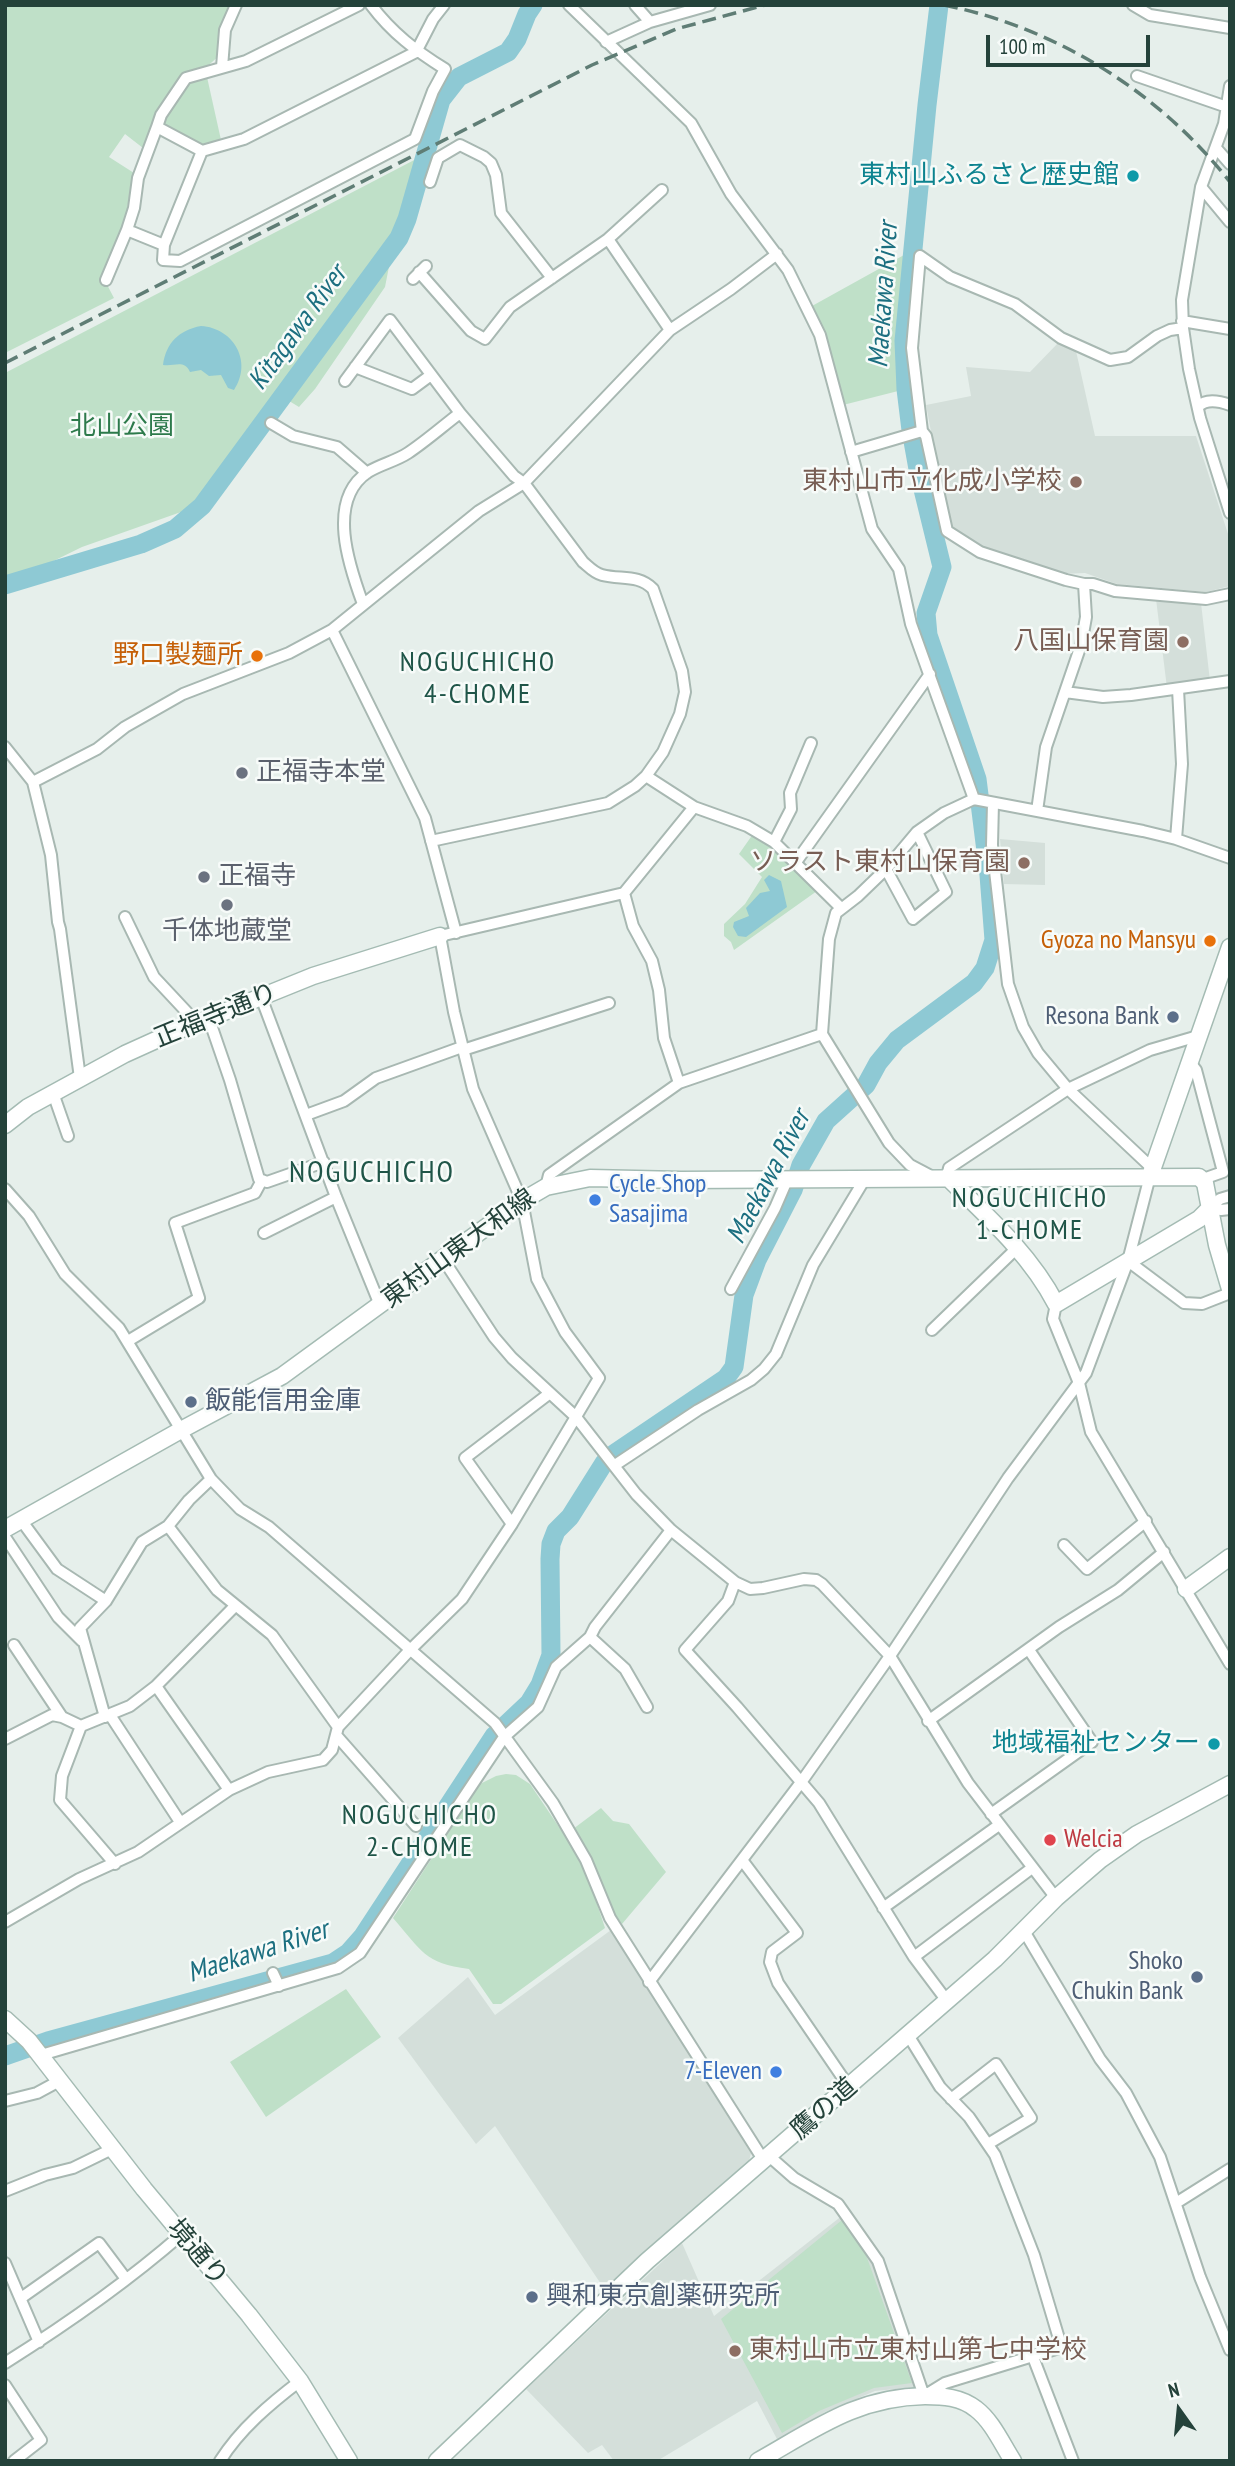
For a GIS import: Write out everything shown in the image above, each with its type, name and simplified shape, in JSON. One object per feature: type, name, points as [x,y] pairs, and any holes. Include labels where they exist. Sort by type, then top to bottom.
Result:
[{"type":"street","points":[[222,67],[225,30],[236,5]]},
{"type":"street","points":[[106,280],[127,230],[134,208],[138,178],[161,115],[186,78],[246,61],[359,5]]},
{"type":"street","points":[[202,151],[164,245],[163,260],[180,261],[415,139],[433,91],[445,69],[416,52],[387,26],[371,5]]},
{"type":"street","points":[[157,127],[202,151],[244,139],[416,52],[433,19],[444,5]]},
{"type":"street","points":[[569,5],[691,123],[731,194],[777,254],[792,279],[820,335],[872,529],[899,569],[911,624],[975,799]]},
{"type":"street","points":[[635,5],[650,22]]},
{"type":"street","points":[[606,42],[650,22],[710,5]]},
{"type":"street","points":[[1137,6],[1150,15],[1230,28]]},
{"type":"street","points":[[1137,76],[1227,107]]},
{"type":"street","points":[[1230,86],[1221,146],[1201,187],[1186,272],[1183,324],[1198,407],[1230,513]]},
{"type":"street","points":[[430,182],[438,158],[460,145],[484,157],[491,163],[496,175],[501,213],[552,278]]},
{"type":"street","points":[[1221,146],[1230,164]]},
{"type":"street","points":[[1201,187],[1230,222]]},
{"type":"street","points":[[419,272],[471,331],[485,340],[510,307],[608,239],[662,190]]},
{"type":"street","points":[[127,230],[164,245]]},
{"type":"street","points":[[608,239],[670,330]]},
{"type":"street","points":[[33,782],[97,749],[125,727],[183,694],[289,653],[332,629],[479,511],[524,483],[670,330],[777,254]]},
{"type":"street","points":[[1230,329],[1183,324],[1157,336],[1128,356],[1110,360],[1061,338],[1015,303],[950,277],[920,256],[912,348],[922,431],[926,436],[947,531],[981,552],[1084,584],[1093,583],[1115,592],[1206,599],[1230,593]]},
{"type":"street","points":[[345,381],[390,320],[460,413],[514,476],[524,483],[583,562],[602,576],[635,578],[653,589],[682,671],[685,692],[680,713],[663,752],[646,776],[635,786],[608,803],[431,841]]},
{"type":"street","points":[[355,367],[412,389],[431,375]]},
{"type":"street","points":[[1198,407],[1202,402],[1218,400],[1230,405]]},
{"type":"street","points":[[363,604],[352,574],[344,514],[350,492],[367,473],[406,455],[460,413]]},
{"type":"street","points":[[271,423],[293,436],[337,447],[367,473]]},
{"type":"street","points":[[851,452],[922,431]]},
{"type":"street","points":[[1037,811],[1046,747],[1081,645],[1086,617],[1084,584]]},
{"type":"street","points":[[5,1922],[79,1879],[138,1852],[229,1790],[268,1772],[323,1760],[332,1750],[337,1731],[409,1651],[462,1599],[512,1524],[599,1378],[565,1332],[537,1279],[523,1201],[473,1089],[462,1048],[448,934],[425,818],[332,629]]},
{"type":"street","points":[[796,862],[930,674]]},
{"type":"street","points":[[1065,692],[1103,696],[1230,681]]},
{"type":"street","points":[[1176,839],[1182,764],[1178,689]]},
{"type":"street","points":[[774,842],[791,809],[790,793],[811,743]]},
{"type":"street","points":[[5,747],[33,782],[51,855],[80,1078]]},
{"type":"street","points":[[646,776],[694,807],[747,826],[774,842],[841,908]]},
{"type":"street","points":[[1230,858],[1176,839],[975,799],[944,813],[917,832],[886,869],[836,913],[829,939],[822,1034],[889,1143],[902,1158],[918,1171],[940,1177],[1017,1248],[1042,1278],[1055,1304],[1053,1319],[1079,1383],[1091,1432],[1230,1664]]},
{"type":"street","points":[[993,803],[992,845],[1008,984],[1023,1027],[1038,1053],[1068,1089],[1151,1172]]},
{"type":"street","points":[[448,934],[624,893],[694,807]]},
{"type":"street","points":[[886,869],[913,919],[946,892],[917,832]]},
{"type":"street","points":[[624,893],[634,926],[652,961],[659,990],[664,1038],[679,1083]]},
{"type":"street","points":[[125,917],[154,977],[203,1021],[259,1179],[267,1182],[324,1162]]},
{"type":"street","name":"正福寺通り","points":[[5,1125],[27,1107],[125,1054],[313,976],[448,934]]},
{"type":"street","points":[[649,1982],[803,1781],[890,1656],[965,1541],[1086,1373],[1128,1261],[1151,1172],[1230,947]]},
{"type":"street","points":[[261,997],[335,1197],[380,1305]]},
{"type":"street","points":[[306,1115],[344,1101],[376,1078],[462,1048],[609,1003]]},
{"type":"street","points":[[546,1187],[549,1175],[679,1083],[822,1034]]},
{"type":"street","points":[[940,1177],[949,1168],[1068,1089],[1150,1050],[1198,1036]]},
{"type":"street","points":[[1128,1261],[1184,1304],[1202,1304],[1230,1291],[1203,1179],[1223,1172],[1196,1070],[1189,1061]]},
{"type":"street","points":[[53,1093],[68,1136]]},
{"type":"street","name":"東村山東大和線","points":[[5,1529],[282,1376],[546,1187],[590,1178],[681,1180],[1151,1172],[1203,1179]]},
{"type":"street","points":[[611,1460],[751,1380],[764,1369],[776,1354],[813,1265],[866,1177]]},
{"type":"street","points":[[731,1289],[775,1208],[795,1178]]},
{"type":"street","points":[[128,1341],[199,1298],[175,1223],[255,1193],[262,1180]]},
{"type":"street","points":[[5,1189],[29,1216],[65,1274],[119,1328],[211,1479],[240,1509],[268,1527],[500,1731],[553,1804],[586,1860],[610,1918],[766,2159],[838,2204],[878,2261],[924,2396]]},
{"type":"street","points":[[1055,1304],[1199,1219],[1220,1199],[1230,1196]]},
{"type":"street","points":[[264,1233],[335,1197]]},
{"type":"street","points":[[1210,1208],[1230,1209]]},
{"type":"street","points":[[932,1330],[1017,1248]]},
{"type":"street","points":[[443,1259],[494,1337],[512,1358],[576,1417],[636,1494],[671,1530],[735,1582],[750,1589],[804,1579],[816,1580],[822,1584],[890,1656],[968,1783],[1056,1898]]},
{"type":"street","points":[[512,1524],[465,1458],[550,1392]]},
{"type":"street","points":[[180,1822],[107,1716],[80,1628],[106,1601],[142,1542],[168,1526],[211,1479]]},
{"type":"street","points":[[21,1520],[57,1569],[106,1601]]},
{"type":"street","points":[[1064,1545],[1087,1569],[1146,1521]]},
{"type":"street","points":[[168,1526],[217,1590],[272,1635],[337,1731],[416,1826]]},
{"type":"street","points":[[36,2049],[279,1986],[338,1968],[360,1953],[500,1731],[538,1707],[556,1667],[590,1637],[671,1530]]},
{"type":"street","points":[[5,1537],[58,1617],[82,1641]]},
{"type":"street","points":[[928,1721],[1059,1627],[1118,1590],[1164,1552]]},
{"type":"street","points":[[1186,1589],[1230,1557]]},
{"type":"street","points":[[735,1582],[728,1601],[685,1650],[803,1781],[914,1957],[947,2001]]},
{"type":"street","points":[[5,1739],[52,1715],[81,1726],[130,1706],[156,1686],[234,1606]]},
{"type":"street","points":[[590,1637],[625,1669],[647,1707]]},
{"type":"street","points":[[13,1645],[62,1717]]},
{"type":"street","points":[[991,1814],[1092,1742],[1029,1650]]},
{"type":"street","points":[[156,1686],[229,1790]]},
{"type":"street","points":[[81,1726],[62,1776],[60,1800],[115,1864]]},
{"type":"street","name":"鷹の道","points":[[437,2461],[647,2260],[947,2001],[1056,1898],[1118,1845],[1230,1784]]},
{"type":"street","points":[[883,1908],[999,1825]]},
{"type":"street","points":[[742,1860],[797,1933],[772,1952],[770,1962],[778,1983],[849,2087]]},
{"type":"street","points":[[914,1957],[1032,1868]]},
{"type":"street","points":[[1024,1931],[1100,2059],[1126,2093],[1160,2157],[1200,2277],[1229,2344]]},
{"type":"street","points":[[273,1973],[279,1986]]},
{"type":"street","name":"境通り","points":[[5,2019],[36,2049],[144,2189],[300,2381],[349,2461]]},
{"type":"street","points":[[908,2035],[940,2087],[969,2117],[988,2144],[1004,2175],[1034,2255],[1060,2342],[1059,2348],[945,2383],[924,2396]]},
{"type":"street","points":[[951,2099],[996,2064],[1031,2118],[988,2144]]},
{"type":"street","points":[[5,2101],[37,2093],[61,2080]]},
{"type":"street","points":[[5,2191],[45,2175],[73,2168],[114,2148]]},
{"type":"street","points":[[1176,2203],[1230,2169]]},
{"type":"street","points":[[5,2363],[39,2342],[149,2263],[182,2234]]},
{"type":"street","points":[[21,2298],[99,2243],[126,2279]]},
{"type":"street","points":[[5,2263],[39,2342]]},
{"type":"street","points":[[1033,2357],[1073,2461]]},
{"type":"street","points":[[220,2461],[233,2442],[276,2400],[300,2381]]},
{"type":"street","points":[[5,2385],[41,2440],[14,2461]]},
{"type":"street","points":[[758,2461],[855,2407],[879,2400],[924,2396],[954,2399],[976,2409],[986,2419],[1013,2461]]},
{"type":"shaded area","name":"東村山市立化成小学校","points":[[1058,343],[1076,351],[1095,436],[1196,436],[1230,540],[1230,586],[1206,592],[1117,584],[1085,573],[1062,574],[983,549],[949,527],[926,405],[971,396],[966,367],[1030,372]]},
{"type":"shaded area","name":"八国山保育園","points":[[1156,599],[1201,603],[1210,681],[1167,688]]},
{"type":"shaded area","name":"ソラスト東村山保育園","points":[[1000,839],[1045,843],[1045,885],[1004,884]]},
{"type":"shaded area","points":[[611,1930],[751,2153],[749,2161],[605,2290],[495,2126],[476,2144],[398,2038],[468,1977],[495,2015]]},
{"type":"shaded area","name":"東村山市立東村山第七中学校","points":[[843,2215],[873,2263],[916,2387],[875,2391],[825,2412],[778,2441],[757,2401],[657,2461],[614,2461],[602,2445],[588,2453],[526,2389],[682,2243],[714,2316]]},
{"type":"green space","points":[[5,5],[232,5],[220,55],[203,70],[184,75],[157,112],[143,148],[125,134],[109,157],[134,173],[123,229],[104,279],[114,298],[5,353]]},
{"type":"green space","points":[[207,77],[221,140],[201,145],[166,127],[164,121],[188,81]]},
{"type":"green space","name":"北山公園","points":[[420,157],[395,236],[385,287],[315,389],[299,407],[276,393],[193,503],[181,512],[82,547],[27,574],[5,576],[5,373]]},
{"type":"green space","points":[[913,250],[904,341],[906,389],[843,405],[825,334],[812,306]]},
{"type":"green space","points":[[753,834],[774,848],[817,891],[734,950],[731,942],[724,936],[724,924],[745,904],[762,877],[739,854]]},
{"type":"green space","points":[[506,1774],[516,1775],[530,1784],[584,1864],[605,1928],[501,2004],[493,2004],[469,1969],[442,1963],[425,1954],[393,1918],[480,1784]]},
{"type":"green space","points":[[601,1808],[613,1821],[629,1824],[666,1872],[622,1924],[609,1906],[573,1829]]},
{"type":"green space","points":[[346,1989],[381,2037],[266,2117],[230,2062]]},
{"type":"green space","points":[[842,2220],[866,2255],[912,2383],[874,2388],[819,2411],[782,2433],[721,2319]]},
{"type":"water","points":[[201,326],[223,333],[237,348],[242,368],[234,390],[228,388],[221,375],[209,376],[201,370],[190,372],[182,365],[163,365],[167,350],[175,339],[186,331]]},
{"type":"water","points":[[769,875],[781,881],[787,907],[746,937],[738,936],[733,927],[734,922],[749,916],[746,908],[760,893],[770,891],[764,880]]},
{"type":"waterway","name":"Kitagawa River","points":[[5,585],[141,544],[175,529],[202,506],[399,238],[407,219],[441,100],[459,77],[508,52],[533,5]]},
{"type":"waterway","name":"Maekawa River","points":[[5,2056],[48,2041],[333,1963],[348,1953],[363,1936],[494,1736],[529,1703],[540,1685],[551,1655],[550,1559],[551,1544],[556,1531],[570,1517],[604,1463],[615,1453],[726,1378],[734,1367],[744,1295],[757,1260],[793,1190],[801,1165],[826,1121],[866,1085],[878,1063],[897,1040],[974,983],[985,968],[994,940],[977,779],[928,635],[926,613],[942,567],[918,469],[906,389],[904,341],[939,5]]},
{"type":"railway","points":[[5,363],[592,65],[676,29],[765,5]]},
{"type":"railway","points":[[944,5],[1026,30],[1103,68],[1171,120],[1202,149],[1230,182]]},
{"type":"place","name":"東村山ふるさと歴史館","points":[[1133,176]]},
{"type":"place","name":"東村山市立化成小学校","points":[[1076,482]]},
{"type":"place","name":"八国山保育園","points":[[1183,642]]},
{"type":"place","name":"野口製麺所","points":[[257,656]]},
{"type":"place","name":"正福寺本堂","points":[[242,773]]},
{"type":"place","name":"ソラスト東村山保育園","points":[[1024,863]]},
{"type":"place","name":"正福寺","points":[[204,877]]},
{"type":"place","name":"千体地蔵堂","points":[[227,905]]},
{"type":"place","name":"Gyoza no Mansyu","points":[[1210,941]]},
{"type":"place","name":"Resona Bank","points":[[1173,1017]]},
{"type":"place","name":"Cycle Shop Sasajima","points":[[595,1200]]},
{"type":"place","name":"飯能信用金庫","points":[[191,1402]]},
{"type":"place","name":"地域福祉センター","points":[[1214,1744]]},
{"type":"place","name":"Welcia","points":[[1050,1840]]},
{"type":"place","name":"Shoko Chukin Bank","points":[[1197,1977]]},
{"type":"place","name":"7-Eleven","points":[[776,2072]]},
{"type":"place","name":"興和東京創薬研究所","points":[[532,2297]]},
{"type":"place","name":"東村山市立東村山第七中学校","points":[[735,2351]]},
{"type":"district","name":"NOGUCHICHO 4-CHOME","points":[[478,679]]},
{"type":"district","name":"NOGUCHICHO","points":[[372,1173]]},
{"type":"district","name":"NOGUCHICHO 1-CHOME","points":[[1030,1215]]},
{"type":"district","name":"NOGUCHICHO 2-CHOME","points":[[420,1832]]}]
